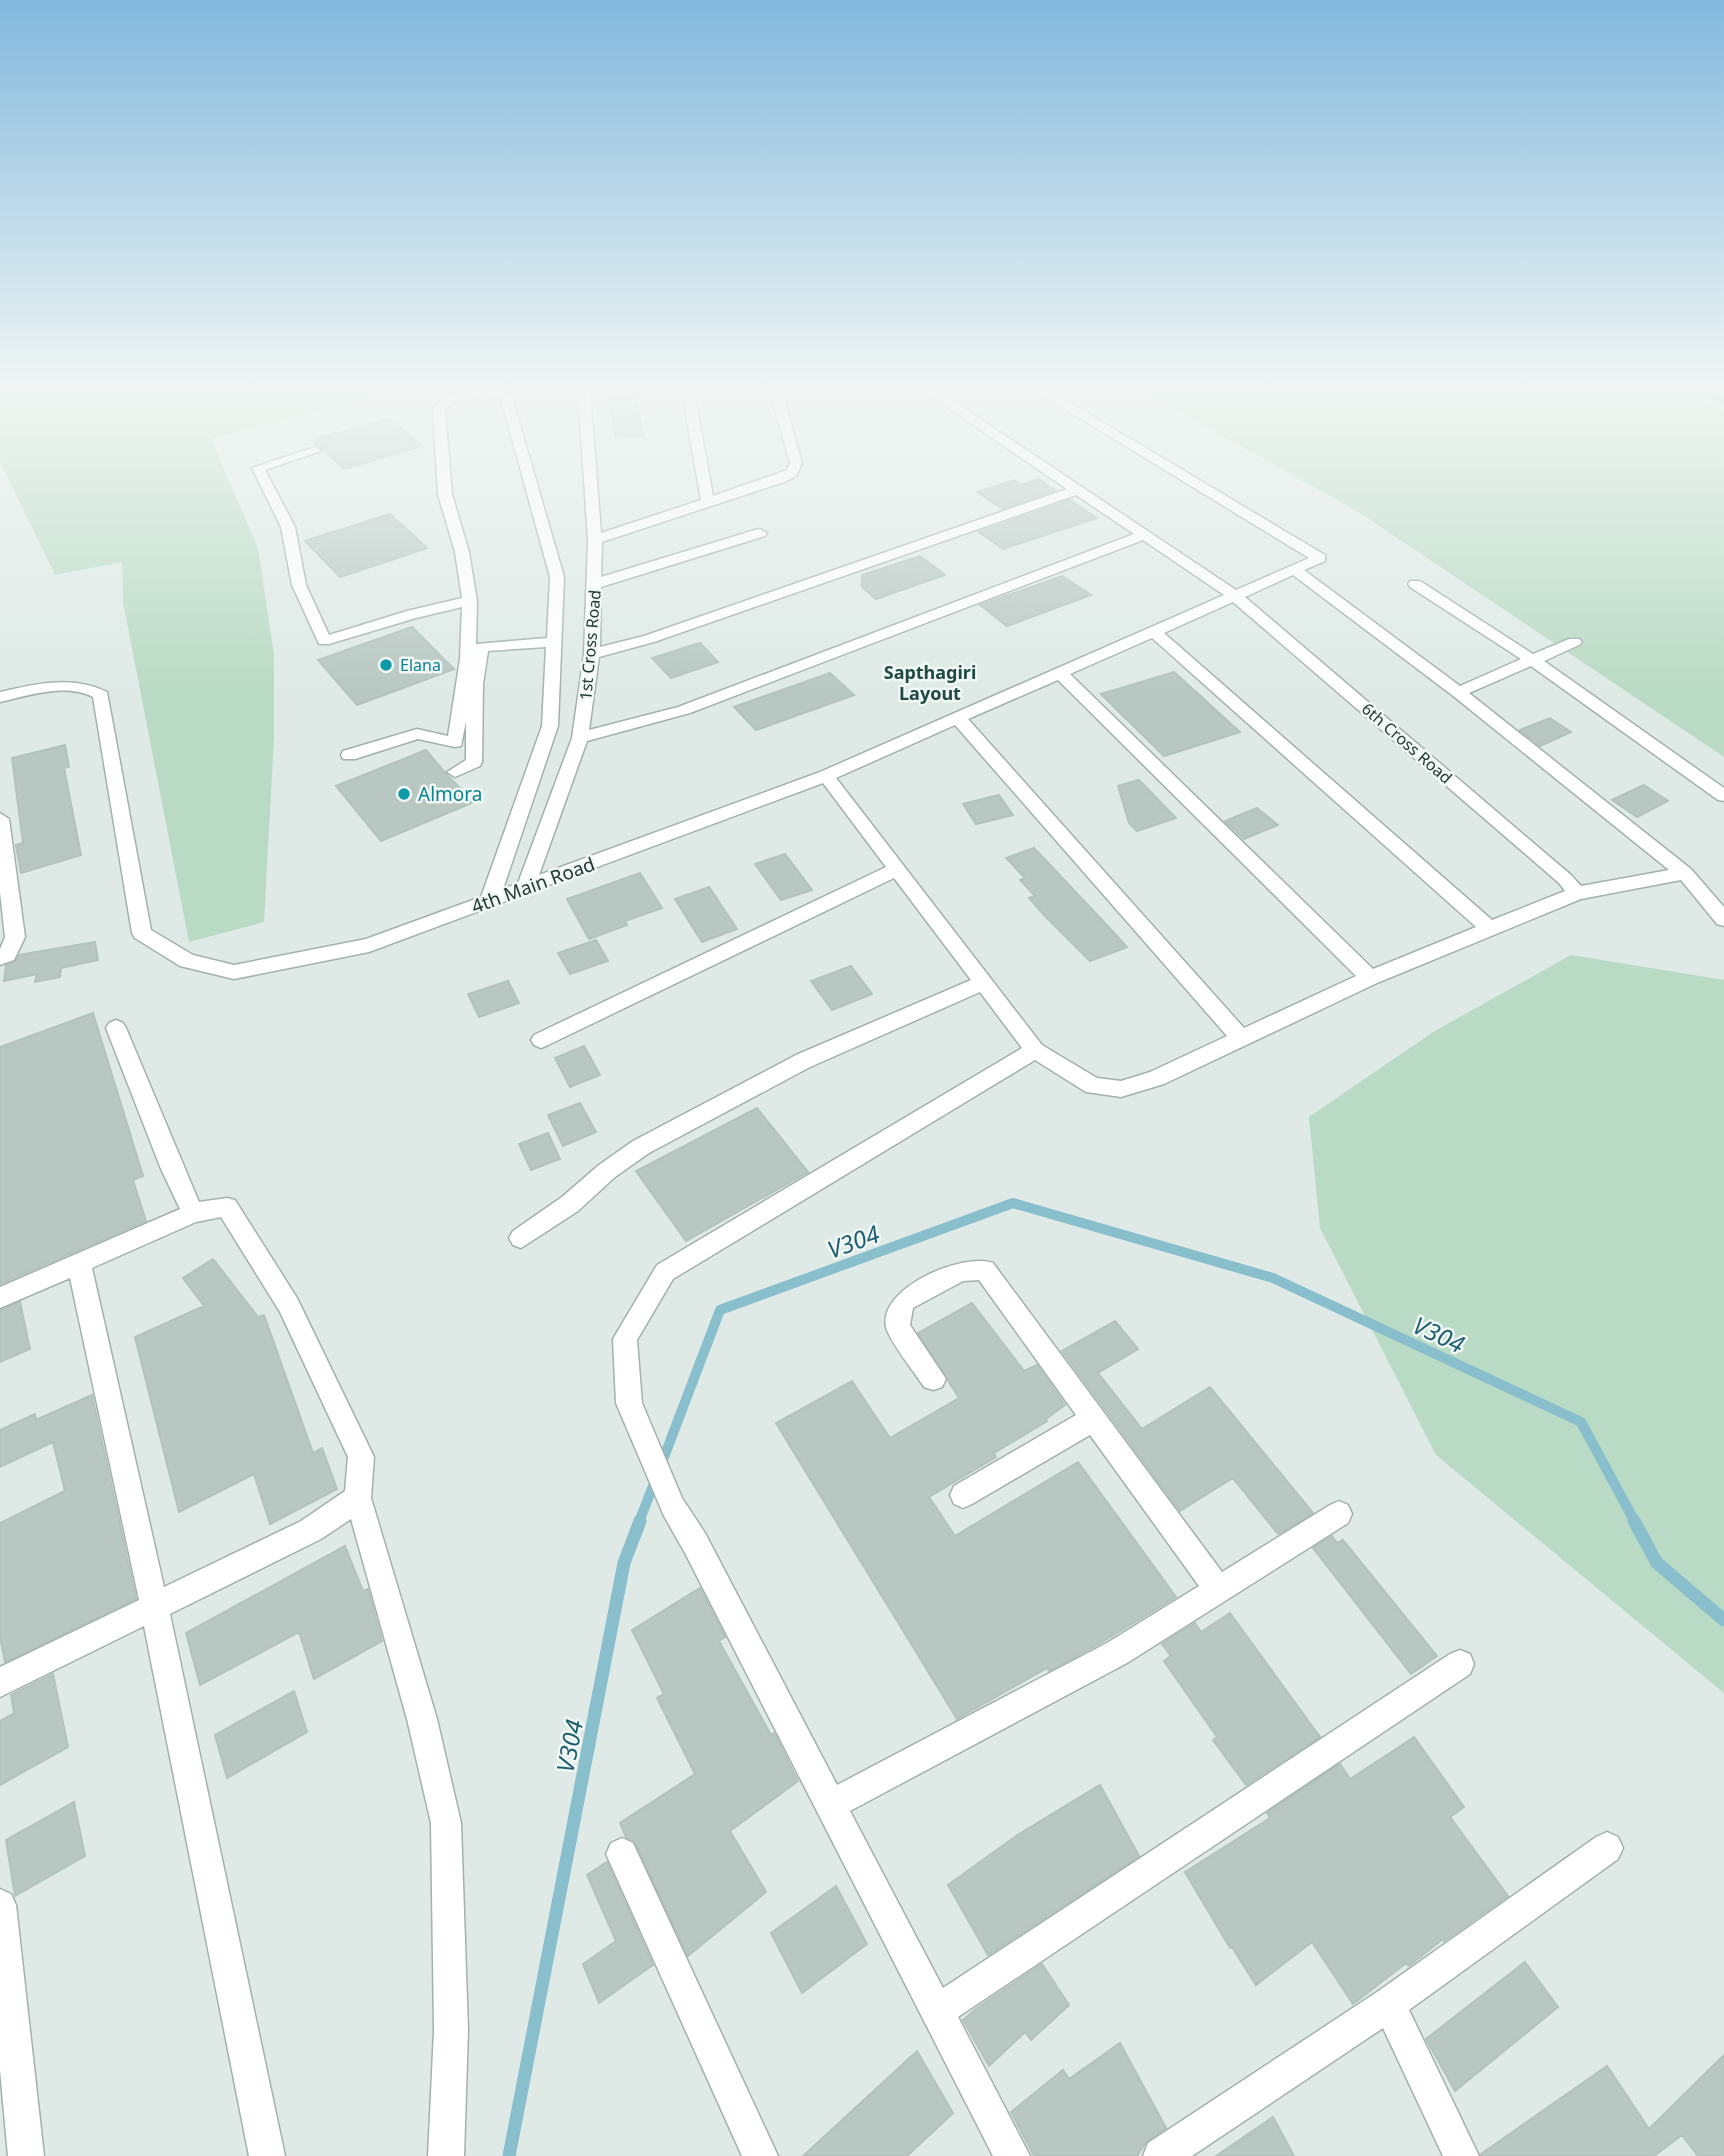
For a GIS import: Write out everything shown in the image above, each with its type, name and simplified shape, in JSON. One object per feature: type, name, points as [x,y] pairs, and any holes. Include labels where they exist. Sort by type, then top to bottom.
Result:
[{"type":"street","points":[[271,493],[288,527],[299,585],[324,641],[412,614],[470,601]]},
{"type":"street","points":[[348,755],[417,734],[455,742],[468,659],[470,601],[460,541],[445,493]]},
{"type":"street","points":[[489,901],[550,726],[557,576],[533,493]]},
{"type":"street","name":"1st Cross Road","points":[[525,888],[580,738],[592,654],[595,540],[591,493]]},
{"type":"street","points":[[706,493],[708,503]]},
{"type":"street","points":[[595,540],[739,493]]},
{"type":"street","points":[[592,654],[649,639],[1070,493]]},
{"type":"street","name":"6th Cross Road","points":[[1078,493],[1236,596],[1565,879],[1577,893]]},
{"type":"street","name":"4th Main Road","points":[[0,697],[65,687],[93,689],[101,695],[142,933],[187,961],[234,972],[369,945],[826,776],[1320,558],[1211,493]]},
{"type":"street","points":[[595,584],[760,533]]},
{"type":"street","points":[[580,738],[684,710],[1144,535]]},
{"type":"street","points":[[1294,569],[1458,692],[1685,873],[1724,919]]},
{"type":"street","points":[[1415,584],[1534,661],[1724,796]]},
{"type":"street","points":[[1153,632],[1372,822],[1490,929]]},
{"type":"street","points":[[455,772],[474,762],[475,684],[481,647],[554,642]]},
{"type":"street","points":[[1458,692],[1574,642]]},
{"type":"street","points":[[1060,673],[1370,978]]},
{"type":"street","points":[[958,718],[1241,1038]]},
{"type":"street","points":[[826,776],[1035,1050],[1093,1086],[1121,1089],[1157,1078],[1370,978],[1577,893],[1685,873]]},
{"type":"street","points":[[0,818],[4,883],[15,937],[7,955],[0,958]]},
{"type":"street","points":[[541,1040],[897,869]]},
{"type":"street","points":[[521,1238],[570,1205],[607,1171],[640,1147],[803,1060],[983,983]]},
{"type":"street","points":[[116,1028],[172,1169],[193,1213]]},
{"type":"street","points":[[1012,2156],[695,1543],[673,1507],[629,1403],[625,1339],[665,1272],[1035,1050]]},
{"type":"street","points":[[0,1298],[193,1213],[227,1207],[289,1305],[361,1457],[358,1498],[422,1718],[446,1823],[450,2030],[446,2156]]},
{"type":"street","points":[[79,1264],[154,1606],[267,2156]]},
{"type":"street","points":[[933,1379],[898,1327],[898,1313],[905,1301],[960,1271],[985,1270],[1219,1591]]},
{"type":"street","points":[[963,1494],[1093,1419]]},
{"type":"street","points":[[0,1682],[311,1530],[358,1498]]},
{"type":"street","points":[[831,1805],[1117,1653],[1339,1514]]},
{"type":"street","points":[[937,2011],[1460,1664]]},
{"type":"street","points":[[1161,2156],[1389,2004],[1607,1848]]},
{"type":"street","points":[[622,1854],[760,2156]]},
{"type":"street","points":[[0,1905],[26,2156]]},
{"type":"street","points":[[1389,2004],[1461,2156]]},
{"type":"green space","points":[[15,493],[234,493],[258,548],[274,655],[274,738],[264,922],[189,942],[123,602],[122,562],[55,575]]},
{"type":"green space","points":[[1324,493],[1724,493],[1724,757],[1360,513]]},
{"type":"green space","points":[[1571,955],[1724,980],[1724,1693],[1436,1455],[1320,1228],[1309,1117],[1433,1032]]},
{"type":"building","points":[[978,493],[1048,493],[1002,509]]},
{"type":"building","points":[[1070,500],[1097,518],[1003,549],[979,532]]},
{"type":"building","points":[[390,514],[427,548],[340,577],[305,541]]},
{"type":"building","points":[[920,556],[945,575],[876,599],[862,587],[862,575]]},
{"type":"building","points":[[1062,576],[1091,595],[1007,626],[980,605]]},
{"type":"building","name":"Elana","points":[[412,627],[454,669],[357,705],[318,660]]},
{"type":"building","points":[[700,643],[718,662],[671,678],[652,658]]},
{"type":"building","points":[[1174,672],[1240,732],[1164,756],[1101,694]]},
{"type":"building","points":[[830,673],[854,695],[756,730],[734,707]]},
{"type":"building","points":[[1550,718],[1571,732],[1540,746],[1520,730]]},
{"type":"building","points":[[65,745],[69,767],[64,768],[81,855],[21,873],[16,845],[23,843],[12,758]]},
{"type":"building","name":"Almora","points":[[426,750],[474,802],[381,841],[336,786]]},
{"type":"building","points":[[1139,780],[1176,818],[1137,831],[1129,823],[1118,786]]},
{"type":"building","points":[[1644,785],[1668,801],[1637,817],[1612,800]]},
{"type":"building","points":[[999,795],[1013,815],[976,824],[963,804]]},
{"type":"building","points":[[1257,808],[1278,825],[1244,839],[1225,821]]},
{"type":"building","points":[[1034,848],[1127,947],[1090,961],[1045,916],[1029,898],[1035,896],[1020,880],[1025,878],[1006,858]]},
{"type":"building","points":[[785,854],[812,890],[781,900],[755,864]]},
{"type":"building","points":[[640,873],[662,908],[625,921],[627,925],[589,939],[567,899]]},
{"type":"building","points":[[709,887],[737,929],[702,942],[675,899]]},
{"type":"building","points":[[596,940],[608,961],[570,974],[558,953]]},
{"type":"building","points":[[95,942],[98,960],[61,968],[60,977],[35,982],[37,974],[4,981],[6,965],[15,962],[19,955]]},
{"type":"building","points":[[851,966],[872,994],[832,1010],[811,981]]},
{"type":"building","points":[[508,981],[519,1003],[479,1017],[468,994]]},
{"type":"building","points":[[93,1013],[143,1176],[133,1180],[146,1221],[0,1284],[0,1047]]},
{"type":"building","points":[[584,1046],[600,1075],[570,1087],[555,1058]]},
{"type":"building","points":[[580,1103],[596,1132],[563,1146],[548,1115]]},
{"type":"building","points":[[757,1108],[808,1172],[686,1241],[636,1171]]},
{"type":"building","points":[[548,1133],[560,1159],[531,1170],[519,1144]]},
{"type":"building","points":[[213,1259],[258,1317],[264,1315],[313,1453],[322,1448],[337,1489],[270,1524],[254,1474],[179,1512],[135,1337],[204,1306],[183,1278]]},
{"type":"building","points":[[20,1302],[30,1349],[0,1362],[0,1310]]},
{"type":"building","points":[[972,1303],[1024,1371],[1037,1365],[1065,1405],[1046,1419],[1047,1421],[994,1453],[996,1457],[929,1497],[955,1536],[1078,1462],[1176,1597],[1099,1644],[1049,1671],[1047,1668],[957,1719],[776,1423],[852,1381],[890,1438],[959,1398],[918,1333]]},
{"type":"building","points":[[1115,1321],[1138,1349],[1098,1373],[1142,1429],[1210,1387],[1313,1513],[1278,1534],[1233,1478],[1180,1511],[1062,1351]]},
{"type":"building","points":[[92,1395],[136,1599],[5,1662],[0,1637],[0,1523],[65,1491],[53,1442],[0,1467],[0,1430],[35,1414],[36,1420]]},
{"type":"building","points":[[1332,1536],[1337,1543],[1343,1540],[1437,1656],[1411,1674],[1313,1548]]},
{"type":"building","points":[[345,1546],[363,1591],[368,1589],[382,1641],[314,1679],[299,1632],[200,1685],[186,1633]]},
{"type":"building","points":[[700,1588],[725,1637],[719,1641],[771,1735],[774,1733],[798,1781],[730,1831],[766,1892],[688,1956],[635,1842],[626,1837],[620,1823],[695,1774],[657,1698],[664,1694],[632,1630]]},
{"type":"building","points":[[1230,1613],[1320,1737],[1246,1785],[1213,1740],[1217,1737],[1164,1661],[1171,1656],[1162,1644],[1195,1623],[1201,1632]]},
{"type":"building","points":[[53,1674],[68,1747],[0,1785],[0,1721],[14,1713],[11,1695]]},
{"type":"building","points":[[294,1691],[307,1732],[227,1778],[215,1735]]},
{"type":"building","points":[[1414,1737],[1464,1807],[1450,1817],[1508,1896],[1444,1941],[1443,1939],[1409,1966],[1406,1963],[1353,2004],[1312,1942],[1256,1985],[1232,1947],[1230,1948],[1185,1872],[1270,1818],[1267,1813],[1340,1764],[1350,1779]]},
{"type":"building","points":[[1100,1785],[1139,1856],[988,1955],[948,1885],[1016,1836]]},
{"type":"building","points":[[74,1802],[85,1856],[15,1896],[6,1840]]},
{"type":"building","points":[[607,1862],[653,1965],[599,2003],[583,1964],[616,1941],[587,1875]]},
{"type":"building","points":[[836,1886],[867,1944],[802,1993],[771,1933]]},
{"type":"building","points":[[1525,1962],[1558,2007],[1455,2091],[1426,2039]]},
{"type":"building","points":[[1042,1964],[1069,2005],[1031,2040],[1025,2032],[989,2066],[963,2020]]},
{"type":"building","points":[[1120,2043],[1166,2128],[1147,2141],[1137,2156],[1034,2156],[1011,2112],[1063,2070],[1069,2079]]},
{"type":"building","points":[[917,2051],[953,2113],[907,2156],[803,2156]]},
{"type":"building","points":[[1724,2055],[1724,2156],[1698,2156],[1682,2135],[1654,2156],[1481,2156],[1607,2066],[1649,2129]]},
{"type":"building","points":[[1273,2117],[1294,2156],[1216,2156]]},
{"type":"waterway","name":"V304","points":[[661,1465],[720,1310],[1013,1203],[1273,1278],[1581,1422],[1635,1522]]},
{"type":"waterway","name":"V304","points":[[639,1522],[656,1478]]},
{"type":"waterway","name":"V304","points":[[509,2156],[624,1563],[640,1521]]},
{"type":"waterway","name":"V304","points":[[1634,1521],[1657,1563],[1724,1620]]},
{"type":"place","name":"Elana","points":[[386,665]]},
{"type":"place","name":"Almora","points":[[404,794]]},
{"type":"district","name":"Sapthagiri Layout","points":[[930,682]]}]
